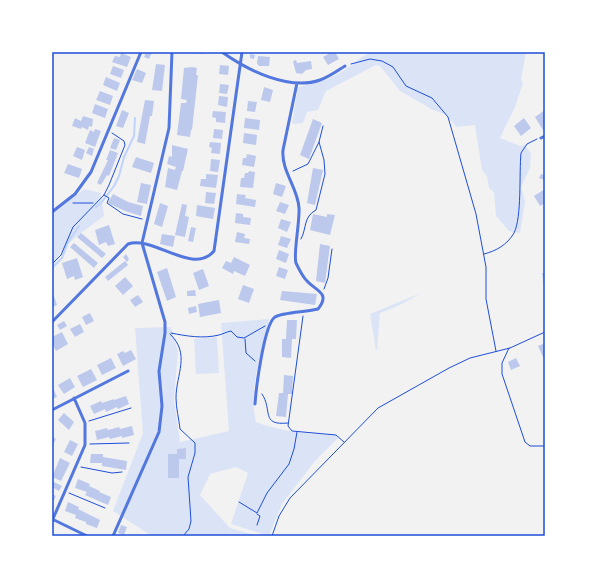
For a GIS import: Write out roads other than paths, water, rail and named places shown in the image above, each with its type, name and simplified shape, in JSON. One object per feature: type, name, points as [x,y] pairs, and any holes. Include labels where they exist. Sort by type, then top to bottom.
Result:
[{"type":"street","points":[[52,212],[66,202],[82,187],[93,168],[141,52]]},
{"type":"street","points":[[113,536],[151,453],[162,420],[159,371],[165,333],[164,322],[142,243],[169,128],[172,52]]},
{"type":"street","points":[[222,52],[240,64],[268,77],[297,83],[321,80],[344,66]]},
{"type":"street","points":[[52,322],[121,249],[132,242],[142,243],[166,252],[194,259],[204,258],[214,251],[242,52]]},
{"type":"street","points":[[255,404],[260,364],[270,322],[281,314],[304,313],[318,309],[323,300],[321,293],[302,275],[295,260],[299,206],[297,193],[282,156],[297,83]]},
{"type":"street","points":[[541,138],[545,136]]},
{"type":"street","points":[[52,410],[128,371]]},
{"type":"street","points":[[74,398],[85,423],[85,444],[52,520],[87,536]]},
{"type":"waterway","points":[[96,207],[114,186],[119,176],[124,157],[134,136],[135,118]]},
{"type":"waterway","points":[[52,268],[62,258],[68,242],[79,226]]}]
